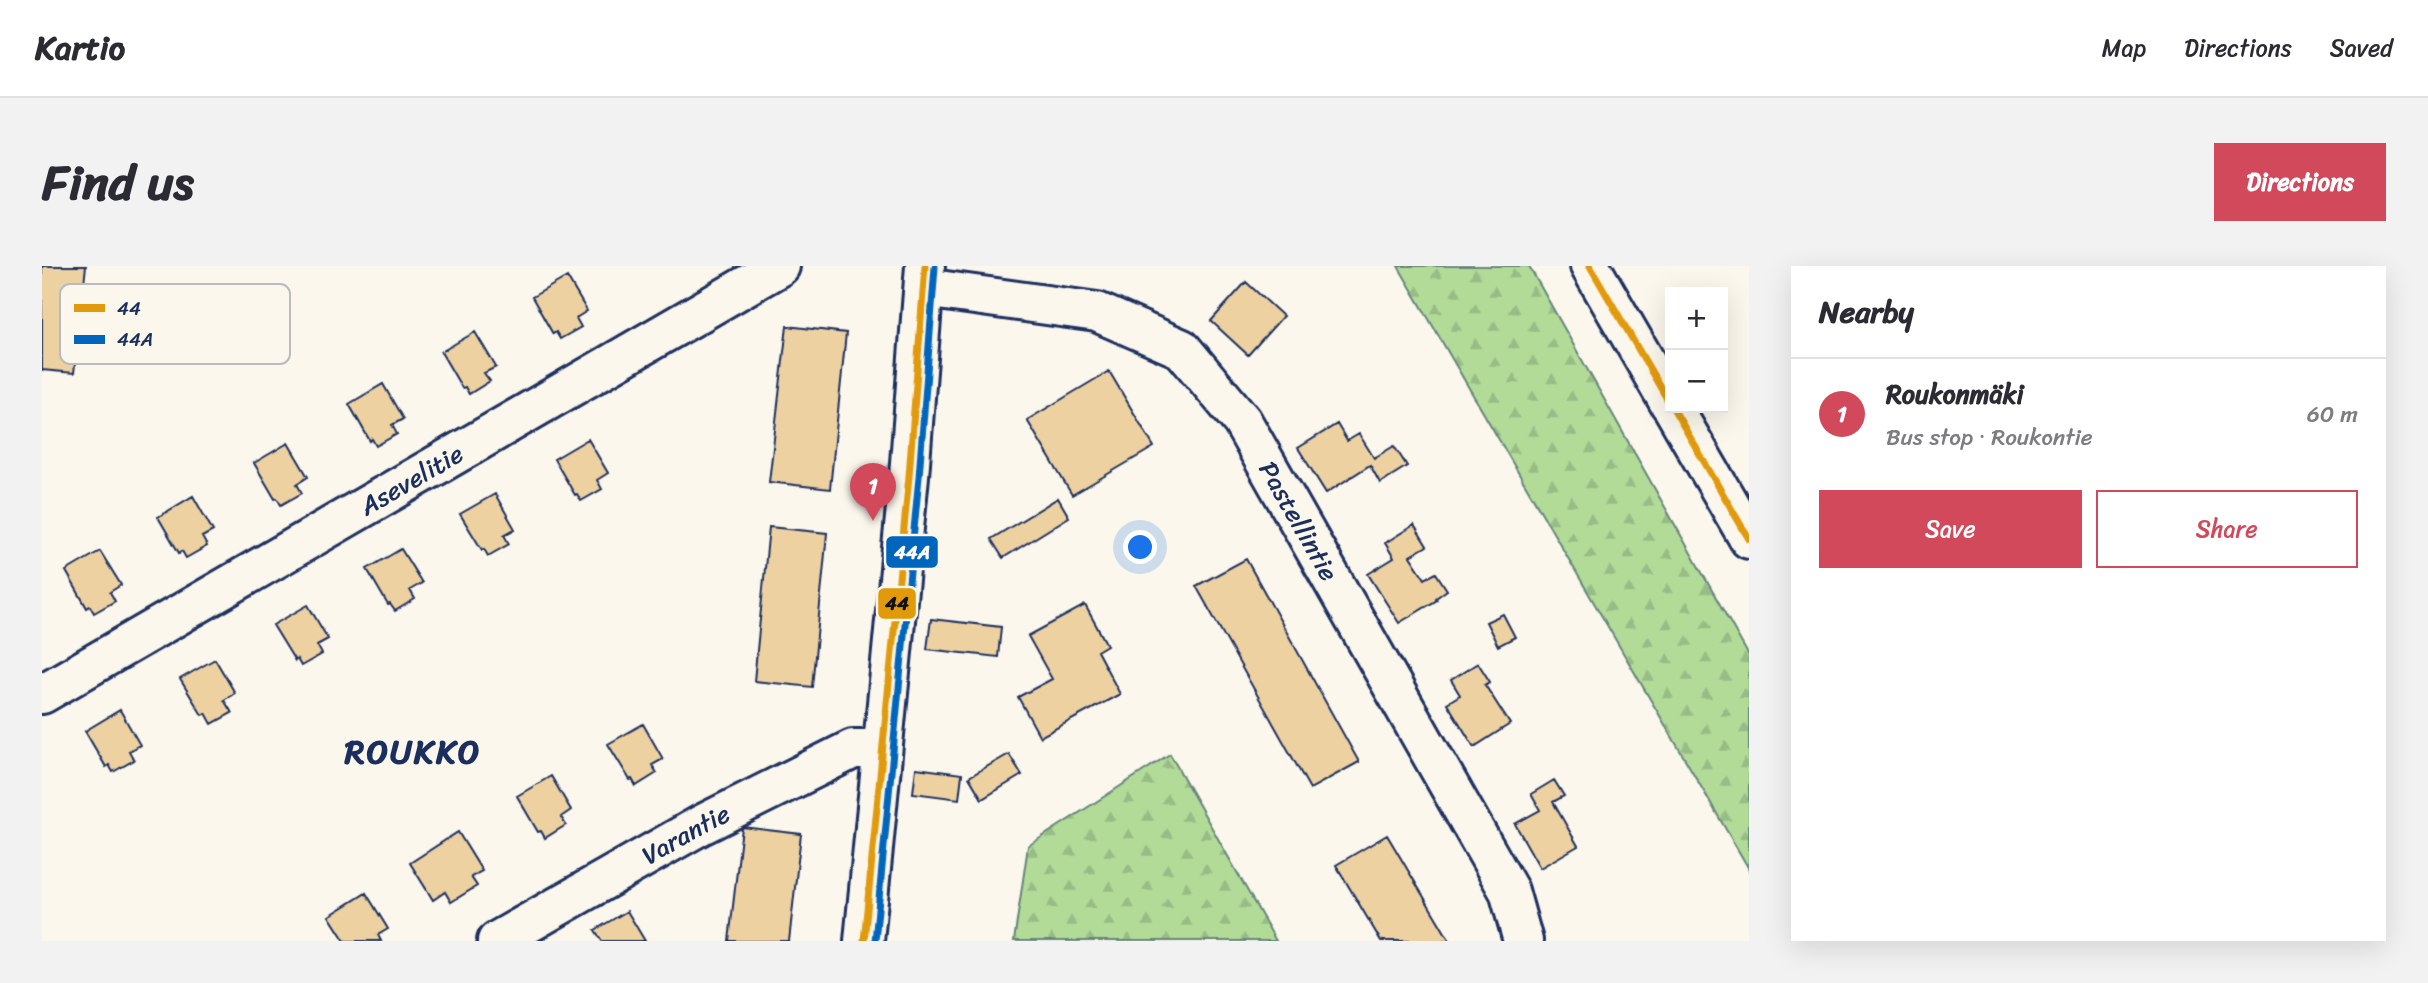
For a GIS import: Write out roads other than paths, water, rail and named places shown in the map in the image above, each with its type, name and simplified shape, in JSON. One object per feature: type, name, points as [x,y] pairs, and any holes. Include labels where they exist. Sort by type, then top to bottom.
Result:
[{"type":"street","name":"Asevelitie","points":[[42,694],[780,266]]},
{"type":"street","points":[[1590,266],[1665,396]]},
{"type":"street","points":[[864,941],[909,476],[925,277]]},
{"type":"street","name":"Pastellintie","points":[[925,277],[1097,312],[1182,349],[1249,433],[1509,891],[1523,941]]},
{"type":"street","points":[[1675,413],[1749,539]]},
{"type":"street","name":"Varantie","points":[[497,941],[701,825],[853,749],[882,749]]},
{"type":"place","name":"Roukonmäki","points":[[873,521]]},
{"type":"district","name":"ROUKKO","points":[[413,752]]}]
